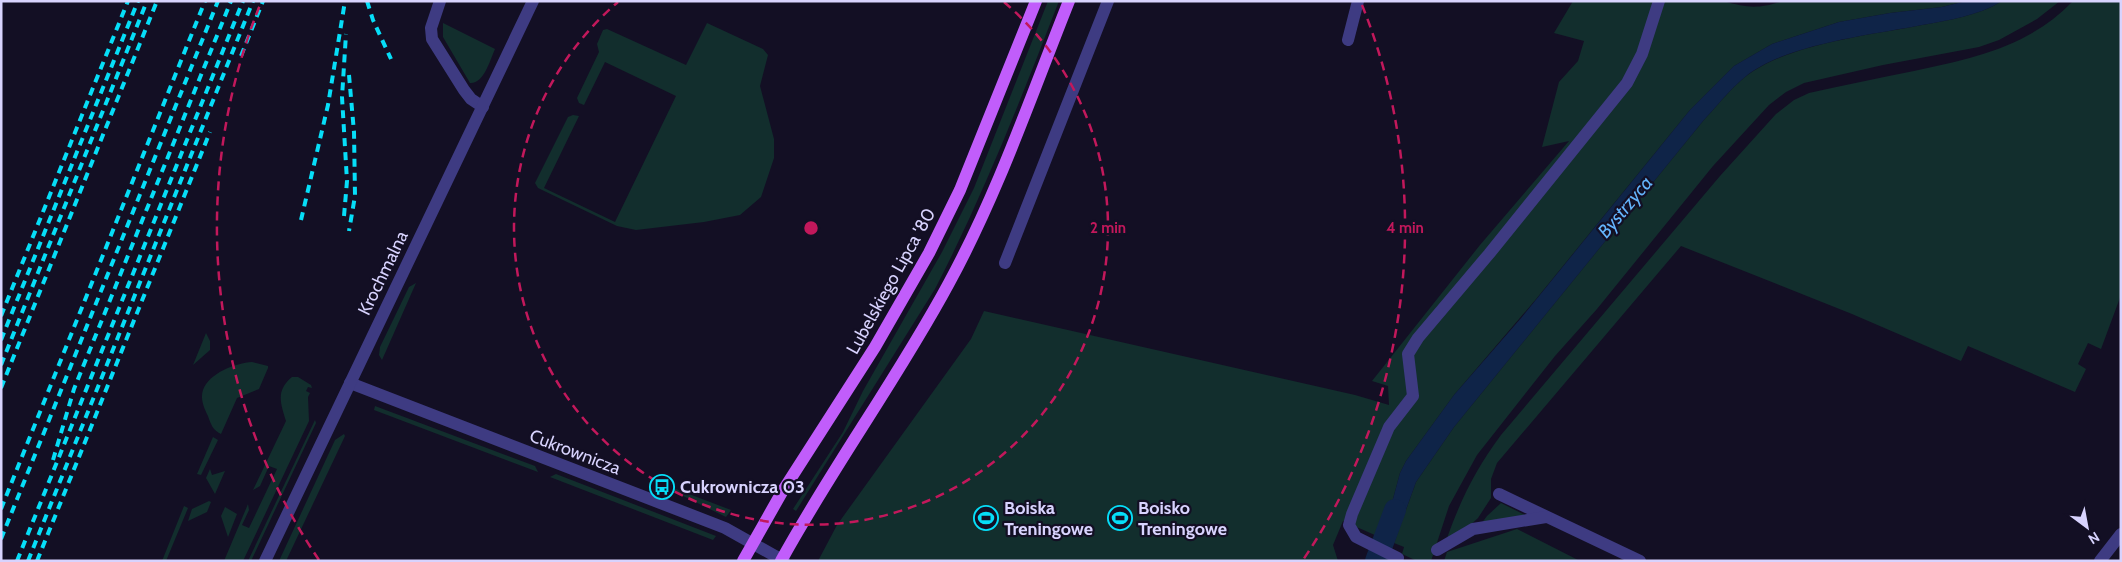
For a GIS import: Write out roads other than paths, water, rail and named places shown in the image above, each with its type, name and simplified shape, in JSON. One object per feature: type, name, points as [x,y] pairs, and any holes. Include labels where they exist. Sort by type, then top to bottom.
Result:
[{"type":"main road","name":"Lubelskiego Lipca '80","points":[[743,561],[782,492],[875,347],[929,253],[960,190],[1036,1]]},
{"type":"main road","points":[[782,560],[802,522],[922,332],[950,282],[987,207],[1069,1]]},
{"type":"street","points":[[440,1],[431,28],[432,39],[464,90],[483,107]]},
{"type":"street","name":"Krochmalna","points":[[265,561],[533,1]]},
{"type":"street","points":[[1005,263],[1108,1]]},
{"type":"street","points":[[1348,40],[1358,1]]},
{"type":"street","points":[[1398,558],[1356,537],[1349,525],[1389,427],[1413,396],[1408,354],[1418,338],[1489,254],[1627,83],[1642,54],[1660,1]]},
{"type":"street","name":"Cukrownicza","points":[[350,382],[716,525],[782,560]]},
{"type":"street","points":[[1499,494],[1640,561]]},
{"type":"street","points":[[1437,550],[1473,530],[1546,517]]},
{"type":"street","points":[[2100,561],[2121,534]]},
{"type":"water","points":[[1966,1],[2002,1],[1963,17],[1829,42],[1782,56],[1762,66],[1739,82],[1703,121],[1454,427],[1416,482],[1394,543],[1377,536],[1393,499],[1400,473],[1406,461],[1454,395],[1522,317],[1690,110],[1734,66],[1772,44],[1839,22],[1890,13],[1942,7]]},
{"type":"waterway","name":"Bystrzyca","points":[[1376,561],[1395,510]]},
{"type":"railway","points":[[1,316],[128,1]]},
{"type":"railway","points":[[1,340],[138,1]]},
{"type":"railway","points":[[1,365],[147,1]]},
{"type":"railway","points":[[1,388],[157,1]]},
{"type":"railway","points":[[1,509],[205,1]]},
{"type":"railway","points":[[1,539],[218,1]]},
{"type":"railway","points":[[53,460],[74,389],[231,1]]},
{"type":"railway","points":[[17,561],[243,1]]},
{"type":"railway","points":[[28,561],[253,1]]},
{"type":"railway","points":[[241,56],[263,1]]},
{"type":"railway","points":[[301,220],[328,105],[345,1]]},
{"type":"railway","points":[[367,1],[373,20],[391,59]]},
{"type":"railway","points":[[344,216],[347,181],[342,97],[346,34]]},
{"type":"railway","points":[[349,75],[354,132],[355,196],[349,231]]},
{"type":"railway","points":[[37,561],[210,132]]},
{"type":"place","name":"Cukrownicza 03","points":[[662,487]]},
{"type":"place","name":"Boiska Treningowe","points":[[986,518]]},
{"type":"place","name":"Boisko Treningowe","points":[[1120,518]]}]
